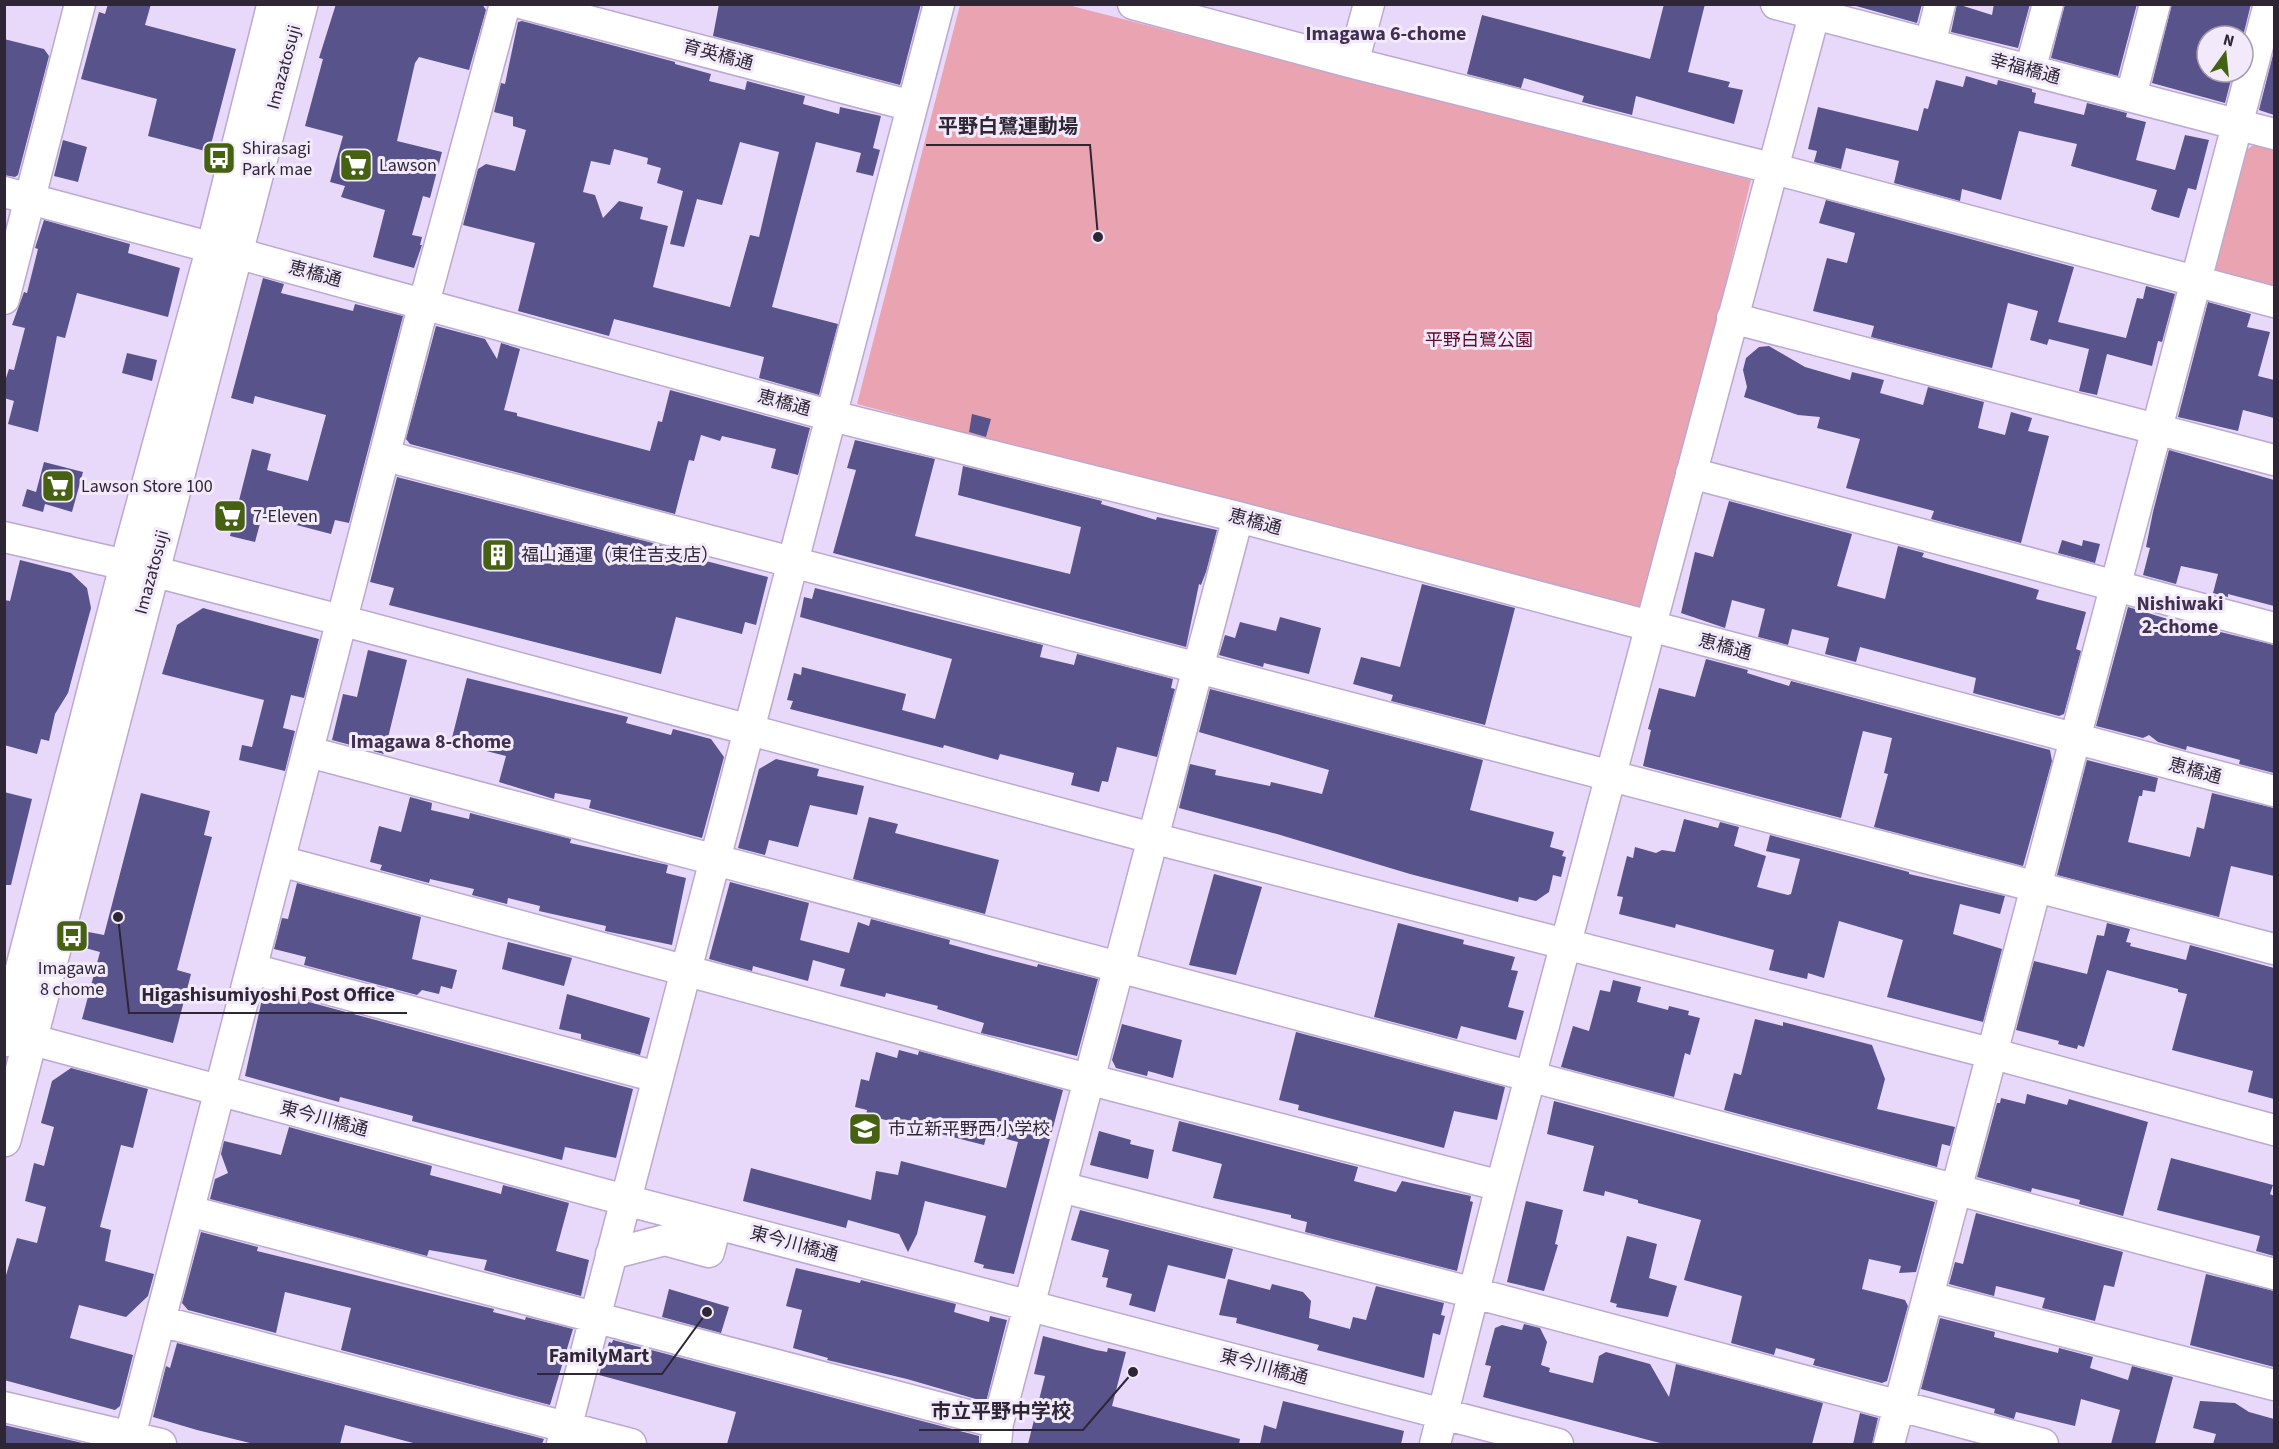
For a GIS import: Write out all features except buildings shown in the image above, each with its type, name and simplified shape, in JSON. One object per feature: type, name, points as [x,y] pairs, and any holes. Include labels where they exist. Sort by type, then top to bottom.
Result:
[{"type":"main road","name":"Imazatosuji","points":[[225,251],[274,4]]},
{"type":"main road","name":"Imazatosuji","points":[[4,1140],[12,1036],[225,251],[301,4]]},
{"type":"street","points":[[4,299],[18,195],[80,4]]},
{"type":"street","points":[[129,1440],[344,621],[424,303],[505,4]]},
{"type":"street","name":"育英橋通","points":[[524,4],[912,106]]},
{"type":"street","points":[[564,1436],[939,4]]},
{"type":"street","points":[[1133,4],[1353,63],[1771,168],[2274,302]]},
{"type":"street","points":[[1353,63],[1369,4]]},
{"type":"street","name":"幸福橋通","points":[[1776,4],[1816,9],[1929,44],[2274,134]]},
{"type":"street","points":[[1929,44],[1940,4]]},
{"type":"street","points":[[2030,70],[2048,4]]},
{"type":"street","points":[[2131,96],[2155,4]]},
{"type":"street","points":[[1889,1444],[2270,4]]},
{"type":"street","points":[[1435,1444],[1501,1186],[1652,627],[1771,168],[1816,9]]},
{"type":"street","name":"恵橋通","points":[[18,195],[424,303],[832,416],[1238,517],[2274,791]]},
{"type":"street","points":[[1732,318],[2274,460]]},
{"type":"street","points":[[386,456],[2274,949]]},
{"type":"street","points":[[1691,473],[2274,628]]},
{"type":"street","points":[[189,1212],[595,1318],[997,1434],[1029,1305],[1238,517]]},
{"type":"street","points":[[4,537],[344,621],[1152,838],[1994,1054],[2274,1130]]},
{"type":"street","points":[[309,752],[2274,1274]]},
{"type":"street","points":[[280,861],[1090,1080],[1501,1186]]},
{"type":"street","points":[[252,969],[657,1077]]},
{"type":"street","name":"東今川橋通","points":[[12,1036],[625,1200],[1558,1444]]},
{"type":"street","points":[[1061,1187],[1474,1293],[2043,1444]]},
{"type":"street","points":[[611,1254],[664,1240],[709,1252],[716,1224]]},
{"type":"street","points":[[1929,1297],[2274,1385]]},
{"type":"street","points":[[160,1321],[564,1436],[632,1444]]},
{"type":"street","points":[[4,1407],[129,1440],[161,1444]]},
{"type":"green space","name":"平野白鷺公園","points":[[960,5],[1068,5],[1751,180],[1644,615],[857,404]]},
{"type":"green space","points":[[2255,144],[2274,150],[2274,289],[2211,272],[2243,152]]},
{"type":"place","name":"Shirasagi Park mae","points":[[219,158]]},
{"type":"place","name":"Lawson","points":[[356,165]]},
{"type":"place","name":"平野白鷺運動場","points":[[1098,237]]},
{"type":"place","name":"Lawson Store 100","points":[[58,486]]},
{"type":"place","name":"7-Eleven","points":[[230,516]]},
{"type":"place","name":"福山通運（東住吉支店）","points":[[498,555]]},
{"type":"place","name":"Higashisumiyoshi Post Office","points":[[118,917]]},
{"type":"place","name":"Imagawa 8 chome","points":[[72,936]]},
{"type":"place","name":"市立新平野西小学校","points":[[865,1129]]},
{"type":"place","name":"FamilyMart","points":[[707,1312]]},
{"type":"place","name":"市立平野中学校","points":[[1133,1372]]},
{"type":"district","name":"Imagawa 6-chome","points":[[1386,34]]},
{"type":"district","name":"Nishiwaki 2-chome","points":[[2180,616]]},
{"type":"district","name":"Imagawa 8-chome","points":[[431,742]]}]
